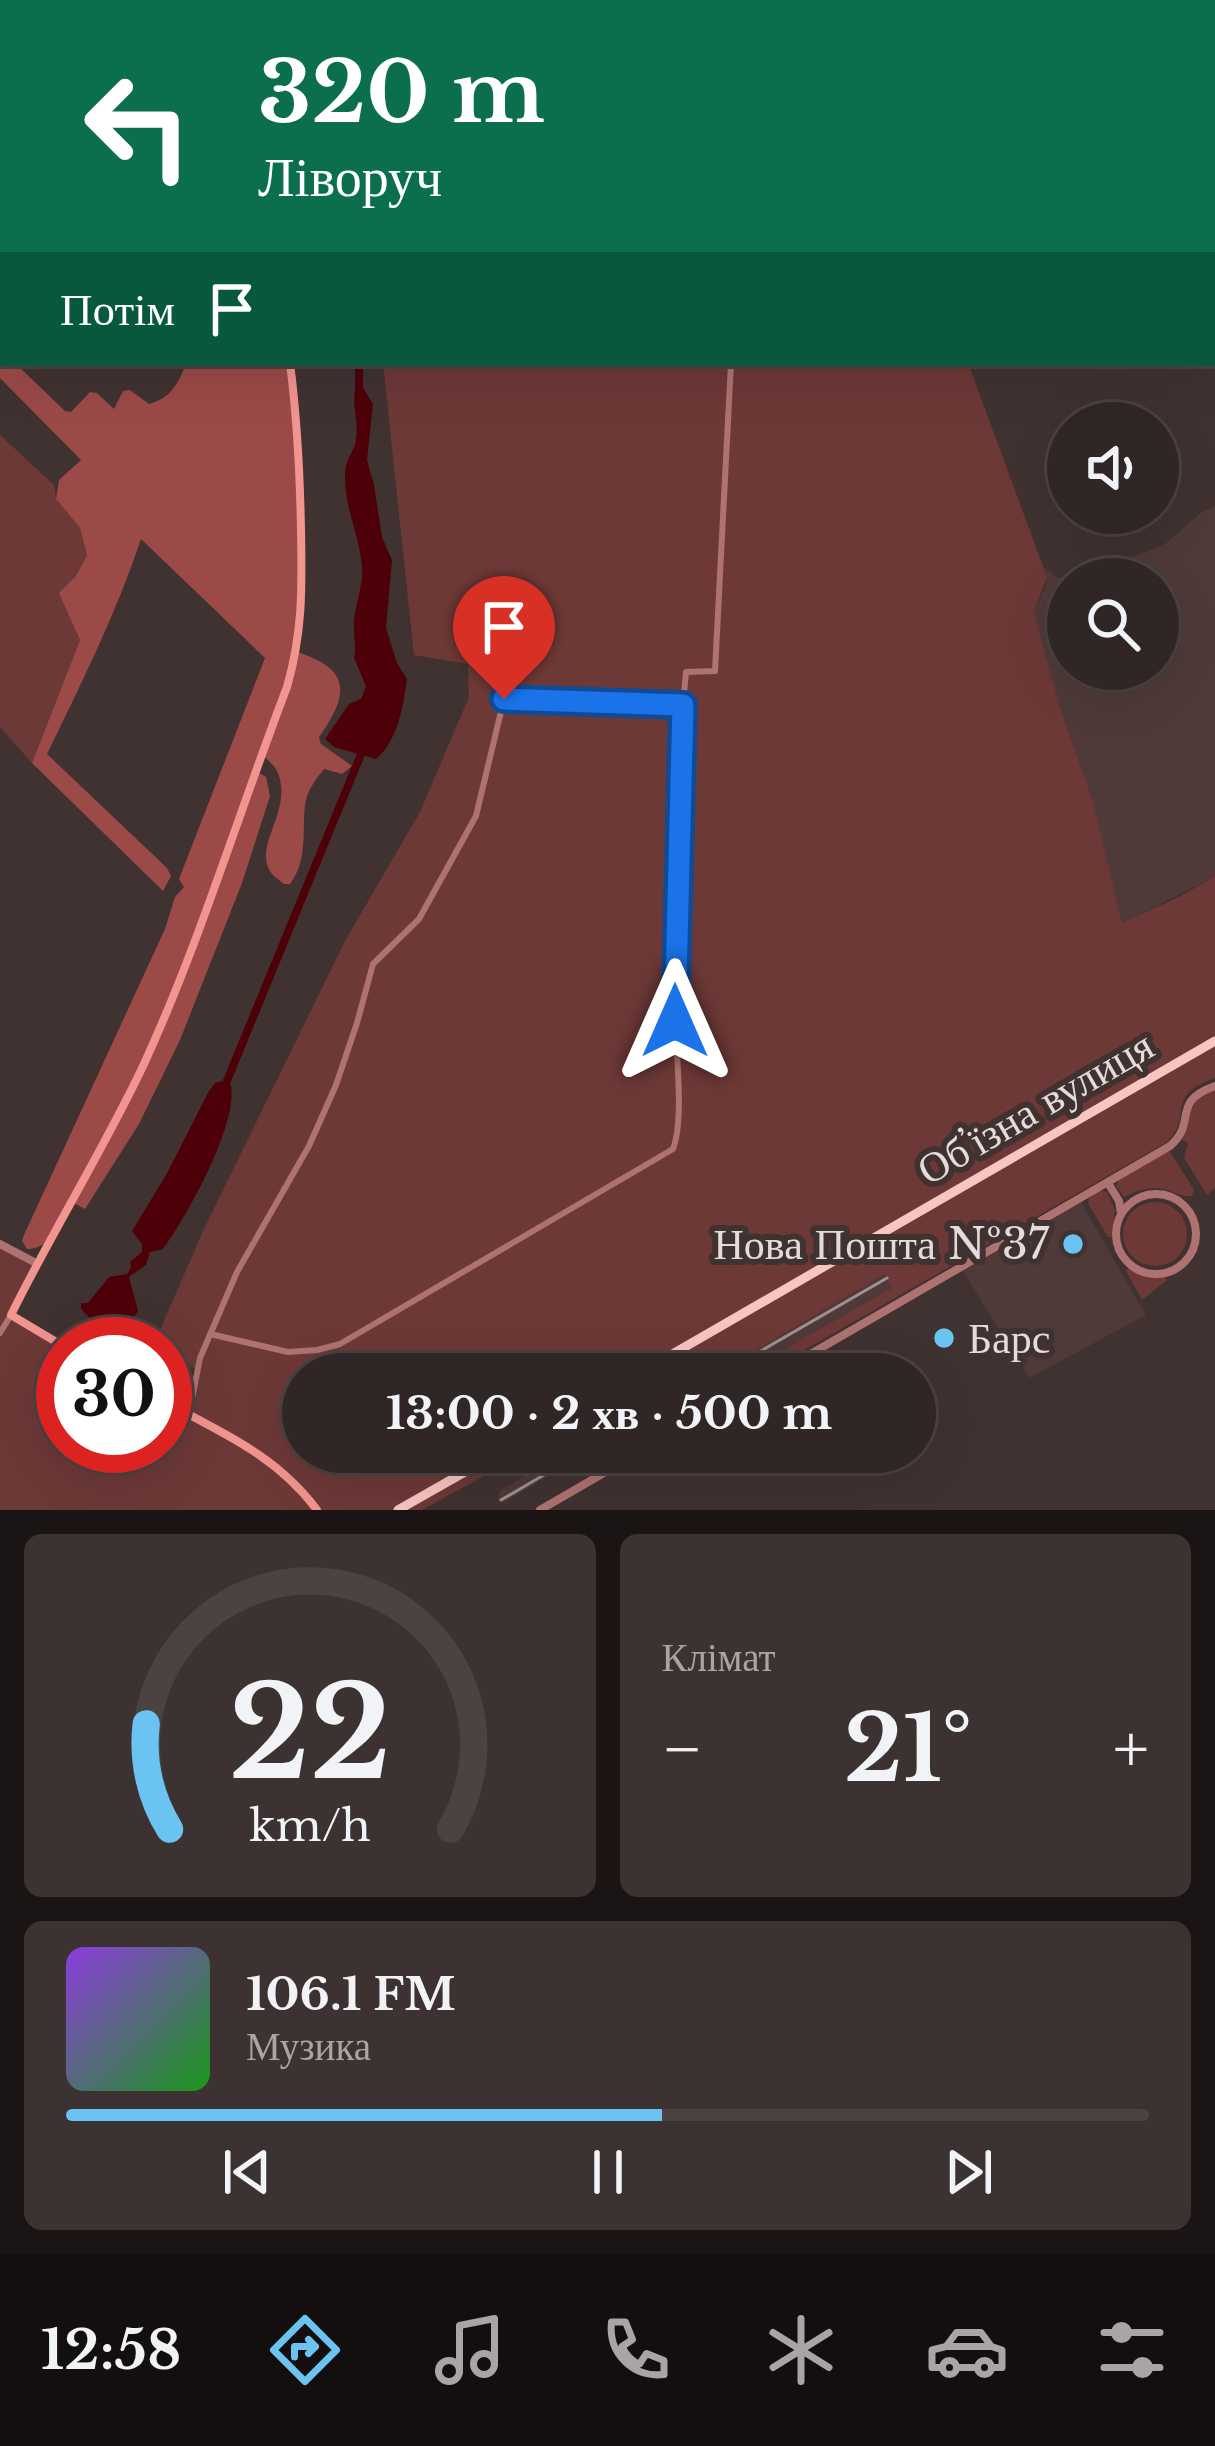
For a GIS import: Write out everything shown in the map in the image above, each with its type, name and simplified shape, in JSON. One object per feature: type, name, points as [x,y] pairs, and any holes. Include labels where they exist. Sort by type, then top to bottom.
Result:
[{"type":"main road","points":[[36,1330],[11,1315],[161,1026],[297,652],[302,612],[301,509],[290,366]]},
{"type":"main road","name":"Обʼїзна вулиця","points":[[674,1353],[1215,1041]]},
{"type":"main road","points":[[192,1417],[266,1458],[293,1480],[317,1510]]},
{"type":"main road","points":[[398,1510],[463,1473]]},
{"type":"street","points":[[210,1334],[287,1352],[340,1345],[673,1149],[683,705],[686,672],[715,671],[731,366]]},
{"type":"street","points":[[192,1396],[200,1358],[237,1272],[308,1146],[335,1085],[373,964],[419,919],[476,816],[504,699],[683,705]]},
{"type":"street","points":[[813,1353],[1178,1139],[1186,1105],[1215,1086]]},
{"type":"street","points":[[1108,1183],[1121,1215]]},
{"type":"street","points":[[1116,1196],[1133,1202],[1159,1194],[1184,1205],[1196,1235],[1192,1251],[1174,1270],[1145,1272],[1122,1255],[1117,1226],[1133,1202]]},
{"type":"street","points":[[0,1244],[36,1263]]},
{"type":"street","points":[[0,1333],[11,1315]]},
{"type":"street","points":[[540,1510],[604,1473]]},
{"type":"shaded area","points":[[0,366],[18,366],[71,412],[90,392],[114,409],[123,391],[130,390],[149,404],[157,401],[173,389],[185,366],[290,366],[301,509],[297,652],[336,675],[340,696],[319,737],[321,744],[352,766],[342,774],[324,769],[312,786],[305,805],[300,865],[290,884],[284,884],[271,873],[266,860],[281,783],[263,755],[256,771],[266,777],[270,796],[242,883],[180,1040],[139,1124],[85,1209],[70,1201],[49,1239],[27,1249],[24,1235],[165,929],[175,897],[184,887],[179,879],[265,658],[141,539],[109,622],[47,754],[167,868],[171,876],[163,891],[32,763],[80,640],[59,593],[76,576],[87,555],[80,528],[56,499],[59,480],[81,460],[0,378]]},
{"type":"shaded area","points":[[383,366],[969,366],[1047,577],[1034,611],[1047,659],[1047,690],[1055,690],[1093,801],[1122,923],[1215,876],[1215,1078],[1189,1092],[1167,1142],[799,1353],[778,1353],[892,1288],[885,1274],[751,1353],[282,1353],[282,1473],[489,1473],[422,1510],[0,1510],[0,1244],[36,1263],[11,1315],[36,1330],[36,1473],[192,1473],[196,1369],[192,1367],[192,1317],[166,1317],[345,941],[420,812],[469,697],[468,664],[414,655]]},
{"type":"shaded area","points":[[357,384],[373,404],[367,460],[382,537],[392,560],[386,628],[407,679],[394,733],[376,759],[334,747],[325,739],[349,704],[361,699],[366,686],[354,658],[362,566],[345,486],[356,439]]},
{"type":"shaded area","points":[[0,435],[54,485],[56,499],[80,528],[87,555],[60,593],[80,640],[32,763],[0,727]]},
{"type":"shaded area","points":[[1215,506],[1215,876],[1122,924],[1093,801],[1055,690],[1179,690],[1179,558],[1128,558],[1166,543]]},
{"type":"shaded area","points":[[1047,583],[1047,659],[1034,611]]},
{"type":"shaded area","points":[[215,1083],[231,1085],[227,1123],[185,1215],[163,1249],[150,1252],[146,1265],[129,1277],[138,1311],[134,1317],[89,1317],[81,1303],[88,1303],[109,1277],[127,1274],[130,1262],[142,1252],[132,1231]]},
{"type":"shaded area","points":[[1215,1089],[1215,1188],[1207,1195],[1184,1158],[1188,1143],[1182,1140],[1194,1104]]},
{"type":"shaded area","points":[[1164,1151],[1170,1152],[1194,1190],[1192,1196],[1153,1188],[1124,1197],[1116,1186],[1119,1179]]},
{"type":"shaded area","points":[[1098,1190],[1107,1192],[1115,1210],[1112,1237],[1088,1203]]},
{"type":"shaded area","points":[[1079,1199],[1146,1315],[1029,1378],[961,1268]]},
{"type":"shaded area","points":[[1155,1202],[1178,1211],[1187,1234],[1178,1257],[1155,1266],[1132,1257],[1123,1234],[1132,1211]]},
{"type":"shaded area","points":[[1129,1267],[1167,1280],[1142,1300],[1126,1271]]},
{"type":"shaded area","points":[[885,1274],[892,1288],[842,1318],[777,1353],[751,1353]]},
{"type":"shaded area","points":[[529,1473],[554,1473],[506,1501],[498,1499],[500,1491]]},
{"type":"waterway","points":[[359,366],[359,391]]},
{"type":"waterway","points":[[224,1088],[364,747]]},
{"type":"tram line","points":[[757,1353],[887,1278]]},
{"type":"tram line","points":[[501,1500],[547,1473]]},
{"type":"place","name":"Нова Пошта №37","points":[[1073,1244]]},
{"type":"place","name":"Барс","points":[[944,1338]]},
{"type":"route","points":[[504,699],[683,705],[675,1021]]}]
